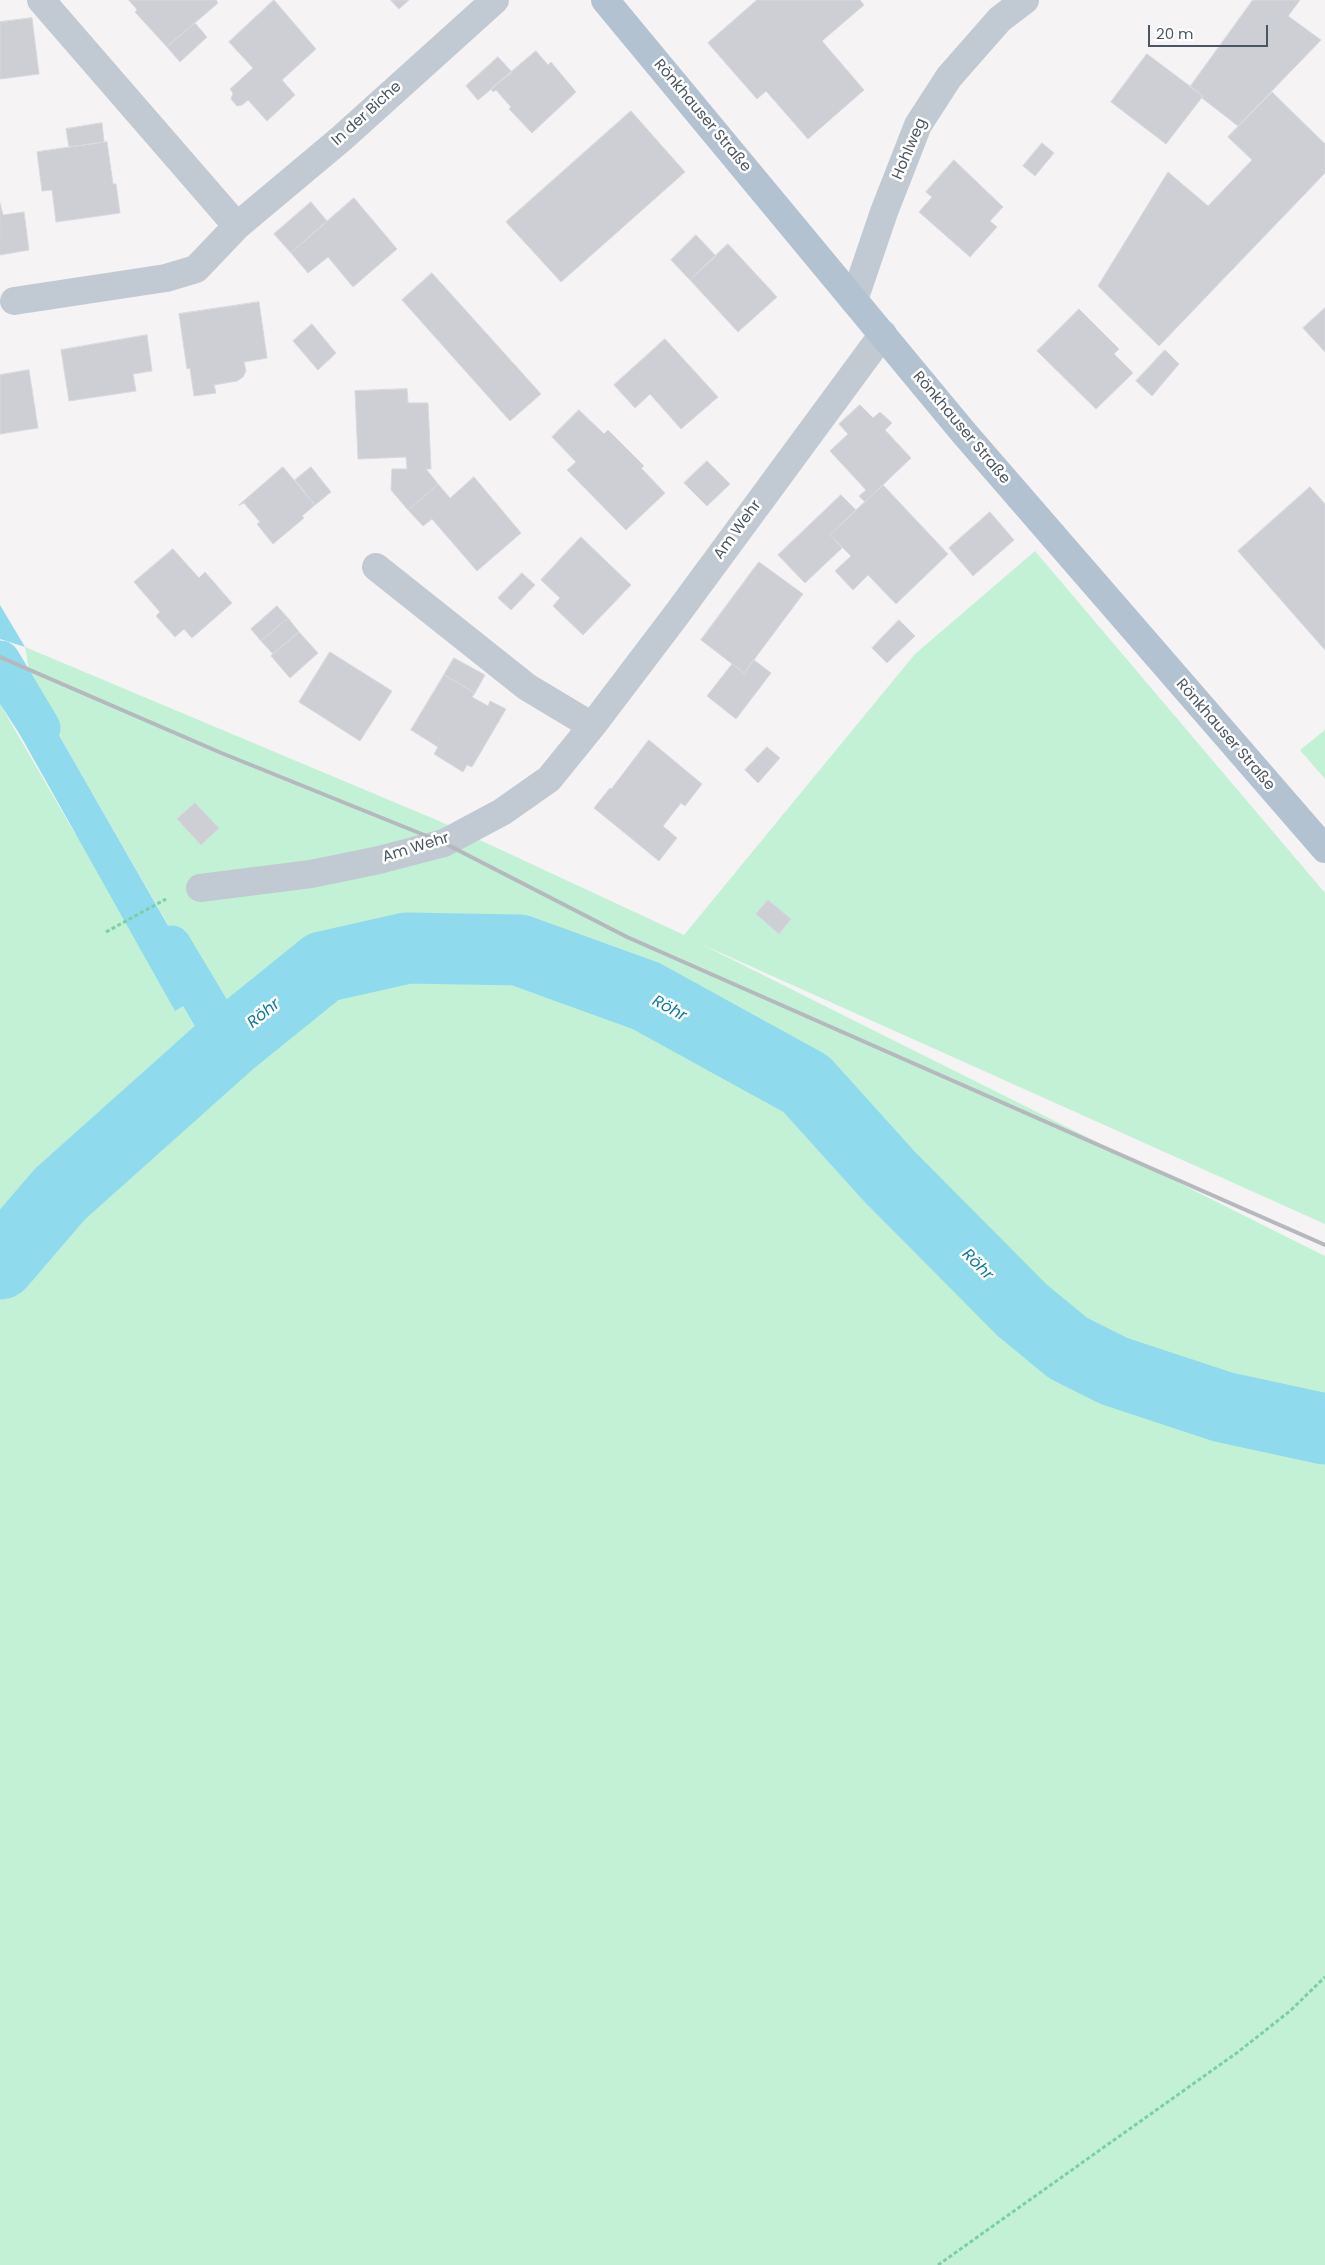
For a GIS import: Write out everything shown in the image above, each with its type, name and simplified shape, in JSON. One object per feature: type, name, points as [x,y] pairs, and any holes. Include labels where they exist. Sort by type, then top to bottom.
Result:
[{"type":"main road","name":"Rönkhauser Straße","points":[[605,0],[970,440],[1325,849]]},
{"type":"street","points":[[41,0],[237,226]]},
{"type":"street","name":"In der Biche","points":[[14,301],[166,278],[196,269],[237,226],[342,138],[495,0]]},
{"type":"street","name":"Hohlweg","points":[[854,300],[884,212],[918,124],[949,77],[1000,19],[1025,0]]},
{"type":"street","name":"Am Wehr","points":[[200,888],[311,874],[379,860],[444,843],[502,812],[549,779],[592,726],[883,334]]},
{"type":"street","points":[[376,567],[527,687],[592,726]]},
{"type":"path","points":[[106,932],[166,899]]},
{"type":"path","points":[[938,2265],[1238,2052],[1290,2011],[1325,1976]]},
{"type":"green space","points":[[1035,551],[1325,893],[1325,1224],[701,944],[1325,1256],[1325,2265],[0,2265],[0,704],[74,832],[206,991],[32,688],[25,647],[439,821],[684,935],[915,654]]},
{"type":"green space","points":[[1325,730],[1325,779],[1300,750]]},
{"type":"water","points":[[0,605],[25,647],[0,639]]},
{"type":"water","points":[[0,674],[32,688],[206,992],[175,1011],[19,733],[0,704]]},
{"type":"building","points":[[129,0],[216,0],[218,3],[167,47],[135,12],[137,10]]},
{"type":"building","points":[[274,0],[316,49],[282,80],[295,95],[267,121],[248,100],[242,105],[237,106],[231,99],[233,93],[230,89],[253,68],[229,42]]},
{"type":"building","points":[[391,0],[409,0],[399,9]]},
{"type":"building","points":[[757,0],[860,0],[864,5],[822,41],[864,90],[808,139],[766,91],[757,99],[708,43]]},
{"type":"building","points":[[1253,0],[1300,0],[1288,16],[1321,40],[1238,126],[1190,87]]},
{"type":"building","points":[[32,18],[39,74],[0,79],[0,22]]},
{"type":"building","points":[[195,23],[207,37],[180,62],[167,47]]},
{"type":"building","points":[[536,51],[548,65],[551,62],[576,92],[532,133],[509,109],[511,107],[496,90],[493,92],[491,89]]},
{"type":"building","points":[[1147,54],[1203,96],[1166,144],[1111,102]]},
{"type":"building","points":[[498,57],[512,72],[478,100],[466,86]]},
{"type":"building","points":[[1272,92],[1325,144],[1325,173],[1159,346],[1098,286],[1168,172],[1208,206],[1252,160],[1228,137]]},
{"type":"building","points":[[631,111],[685,172],[561,282],[506,222]]},
{"type":"building","points":[[102,123],[104,142],[69,147],[66,129]]},
{"type":"building","points":[[107,142],[113,184],[116,184],[120,213],[56,222],[52,190],[42,191],[37,152]]},
{"type":"building","points":[[1042,143],[1054,153],[1035,176],[1023,166]]},
{"type":"building","points":[[954,160],[1003,207],[990,221],[997,227],[970,257],[919,212],[932,197],[926,192]]},
{"type":"building","points":[[354,198],[397,249],[353,287],[328,257],[308,273],[291,253]]},
{"type":"building","points":[[311,202],[327,221],[291,253],[274,234]]},
{"type":"building","points":[[0,203],[3,215],[24,212],[29,250],[0,255]]},
{"type":"building","points":[[696,235],[716,256],[690,280],[671,260]]},
{"type":"building","points":[[728,244],[777,297],[738,332],[690,280]]},
{"type":"building","points":[[432,273],[541,394],[510,421],[402,300]]},
{"type":"building","points":[[259,302],[267,358],[244,362],[246,371],[243,377],[237,381],[214,385],[216,393],[194,396],[190,368],[187,369],[179,314]]},
{"type":"building","points":[[1325,308],[1325,352],[1303,328]]},
{"type":"building","points":[[1079,309],[1119,349],[1114,354],[1133,373],[1096,409],[1037,351]]},
{"type":"building","points":[[312,324],[336,353],[318,370],[293,341]]},
{"type":"building","points":[[147,335],[152,371],[133,374],[136,391],[69,401],[61,350]]},
{"type":"building","points":[[665,339],[718,397],[681,429],[650,394],[635,408],[614,385]]},
{"type":"building","points":[[1165,350],[1179,364],[1152,396],[1136,381]]},
{"type":"building","points":[[29,370],[38,428],[0,434],[0,375]]},
{"type":"building","points":[[407,389],[408,403],[428,403],[431,469],[426,469],[438,484],[408,510],[391,490],[392,469],[407,469],[406,457],[358,459],[355,391]]},
{"type":"building","points":[[860,405],[873,418],[880,412],[892,423],[885,430],[911,458],[865,502],[859,496],[866,490],[830,451],[848,434],[839,424]]},
{"type":"building","points":[[579,410],[604,434],[608,430],[644,466],[641,468],[665,493],[626,530],[567,470],[576,462],[552,437]]},
{"type":"building","points":[[707,461],[730,484],[707,506],[684,483]]},
{"type":"building","points":[[283,467],[315,505],[302,516],[304,518],[273,544],[257,524],[260,522],[244,503],[239,505]]},
{"type":"building","points":[[311,467],[331,492],[315,505],[295,480]]},
{"type":"building","points":[[474,477],[521,533],[477,571],[432,519],[423,526],[408,510],[438,484],[450,498]]},
{"type":"building","points":[[883,485],[948,554],[896,604],[868,575],[853,590],[835,571],[851,556],[830,535]]},
{"type":"building","points":[[1310,487],[1325,504],[1325,650],[1238,551]]},
{"type":"building","points":[[841,495],[856,510],[830,535],[842,548],[805,583],[778,555]]},
{"type":"building","points":[[990,512],[1014,540],[973,576],[949,548]]},
{"type":"building","points":[[581,537],[631,585],[583,635],[553,606],[560,598],[541,580]]},
{"type":"building","points":[[173,549],[199,578],[205,572],[232,603],[192,638],[184,629],[175,637],[156,616],[160,612],[134,582]]},
{"type":"building","points":[[759,562],[803,594],[744,673],[701,640]]},
{"type":"building","points":[[522,573],[535,585],[511,610],[498,598]]},
{"type":"building","points":[[277,606],[288,618],[261,641],[251,629]]},
{"type":"building","points":[[288,618],[299,632],[273,654],[261,641]]},
{"type":"building","points":[[899,620],[915,636],[887,663],[872,648]]},
{"type":"building","points":[[299,632],[318,653],[290,678],[271,656]]},
{"type":"building","points":[[330,652],[392,691],[360,741],[299,702]]},
{"type":"building","points":[[454,658],[485,675],[475,693],[444,675]]},
{"type":"building","points":[[754,660],[771,673],[736,719],[707,696],[732,664],[744,673]]},
{"type":"building","points":[[444,675],[475,693],[472,697],[488,706],[490,701],[506,709],[472,767],[467,765],[463,772],[434,754],[438,747],[411,730]]},
{"type":"building","points":[[649,740],[702,784],[685,806],[681,803],[663,826],[677,838],[659,861],[594,808]]},
{"type":"building","points":[[767,747],[780,758],[758,783],[745,770]]},
{"type":"building","points":[[195,803],[219,828],[201,845],[177,819]]},
{"type":"building","points":[[768,900],[791,919],[779,934],[756,914]]},
{"type":"waterway","points":[[0,661],[40,728]]},
{"type":"waterway","points":[[171,946],[229,1043]]},
{"type":"waterway","name":"Röhr","points":[[0,1264],[60,1194],[229,1043],[323,967],[407,948],[519,950],[646,996],[806,1084],[889,1176],[1022,1310],[1068,1348],[1114,1371],[1223,1407],[1325,1429]]},
{"type":"railway","points":[[0,657],[219,752],[444,843],[627,937],[1325,1245]]}]
